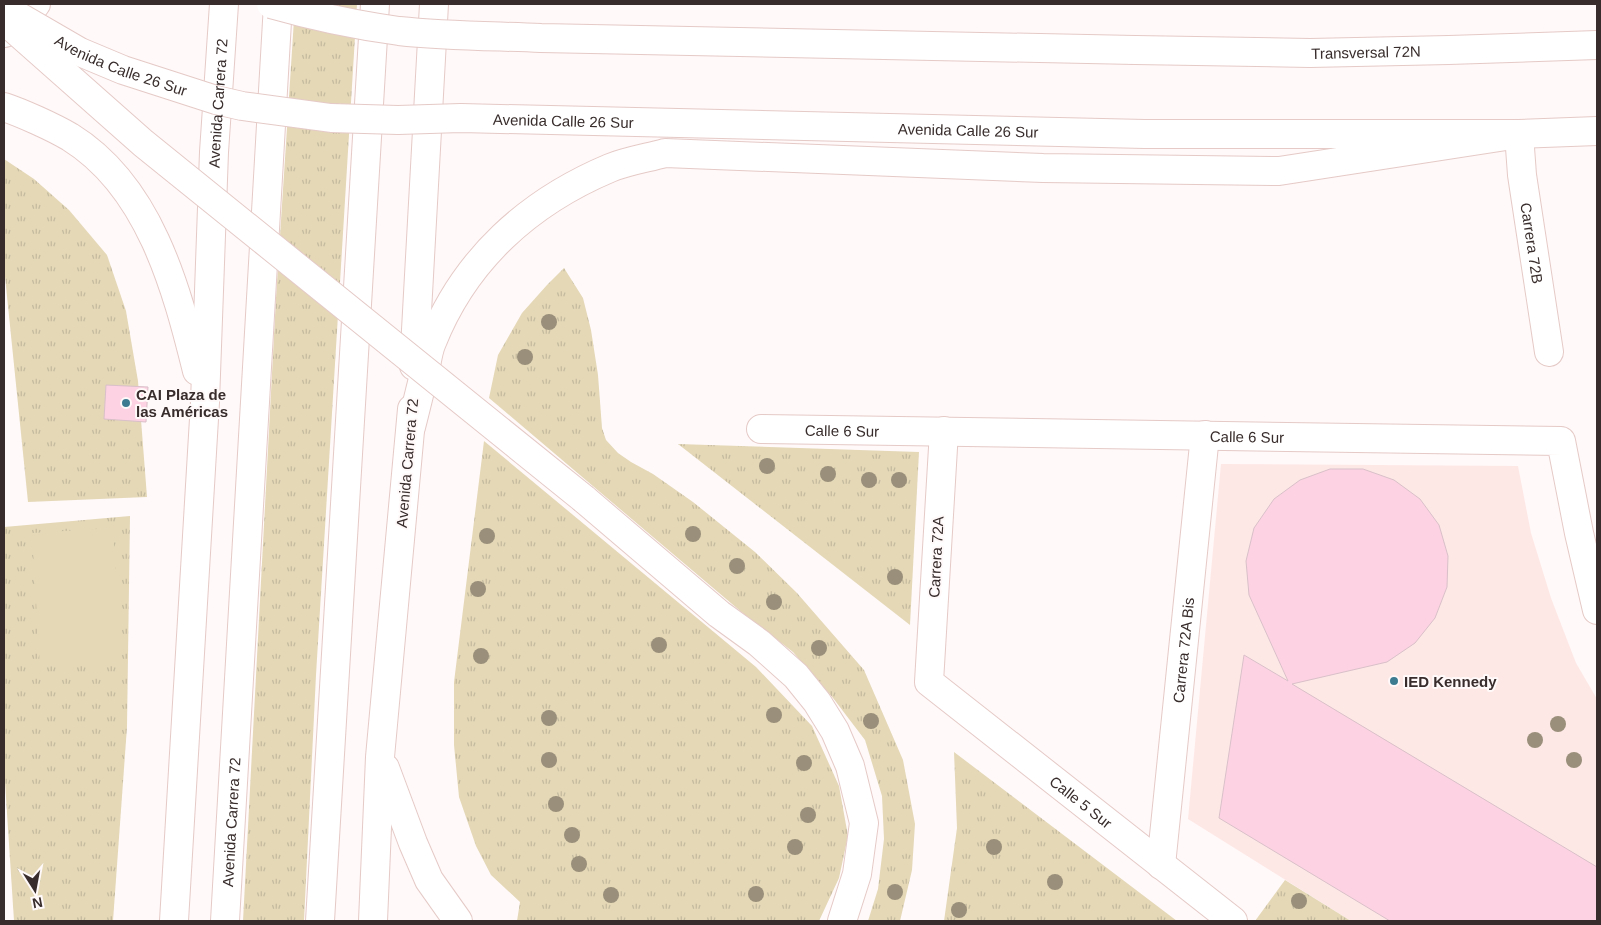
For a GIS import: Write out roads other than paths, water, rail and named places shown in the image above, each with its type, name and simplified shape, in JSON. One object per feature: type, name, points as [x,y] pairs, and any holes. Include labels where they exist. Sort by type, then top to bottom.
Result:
[{"type":"main road","points":[[4,34],[36,4]]},
{"type":"main road","name":"Avenida Carrera 72","points":[[174,921],[205,402],[214,162],[224,4]]},
{"type":"main road","name":"Transversal 72N","points":[[271,4],[356,24],[400,31],[551,39],[1310,53],[1597,45]]},
{"type":"main road","name":"Avenida Carrera 72","points":[[225,921],[278,4]]},
{"type":"main road","points":[[320,921],[375,4]]},
{"type":"main road","name":"Avenida Carrera 72","points":[[373,921],[380,757],[411,427],[434,4]]},
{"type":"main road","name":"Avenida Calle 26 Sur","points":[[4,8],[80,52],[123,70],[178,89],[242,106],[331,118],[398,120],[462,118],[1145,134],[1518,134]]},
{"type":"main road","points":[[4,20],[142,143],[584,499],[720,614],[759,643],[796,676],[817,702],[835,731],[850,766],[864,823],[857,874],[842,921]]},
{"type":"main road","points":[[4,107],[70,137],[99,160],[127,190],[152,234],[177,294],[205,402]]},
{"type":"main road","points":[[411,427],[432,343],[455,295],[484,256],[531,211],[564,190],[612,168],[665,153],[1043,168],[1279,171],[1518,134],[1597,131]]},
{"type":"main road","name":"Carrera 72B","points":[[1518,134],[1522,175],[1549,352]]},
{"type":"main road","name":"Calle 6 Sur","points":[[761,429],[1561,441],[1579,533],[1597,610]]},
{"type":"main road","name":"Carrera 72A","points":[[929,682],[944,432]]},
{"type":"main road","name":"Carrera 72A Bis","points":[[1162,865],[1205,435]]},
{"type":"main road","name":"Calle 5 Sur","points":[[929,682],[1233,921]]},
{"type":"main road","points":[[380,757],[429,880],[458,921]]},
{"type":"place","name":"CAI Plaza de las Américas","points":[[126,403]]},
{"type":"place","name":"IED Kennedy","points":[[1394,681]]}]
